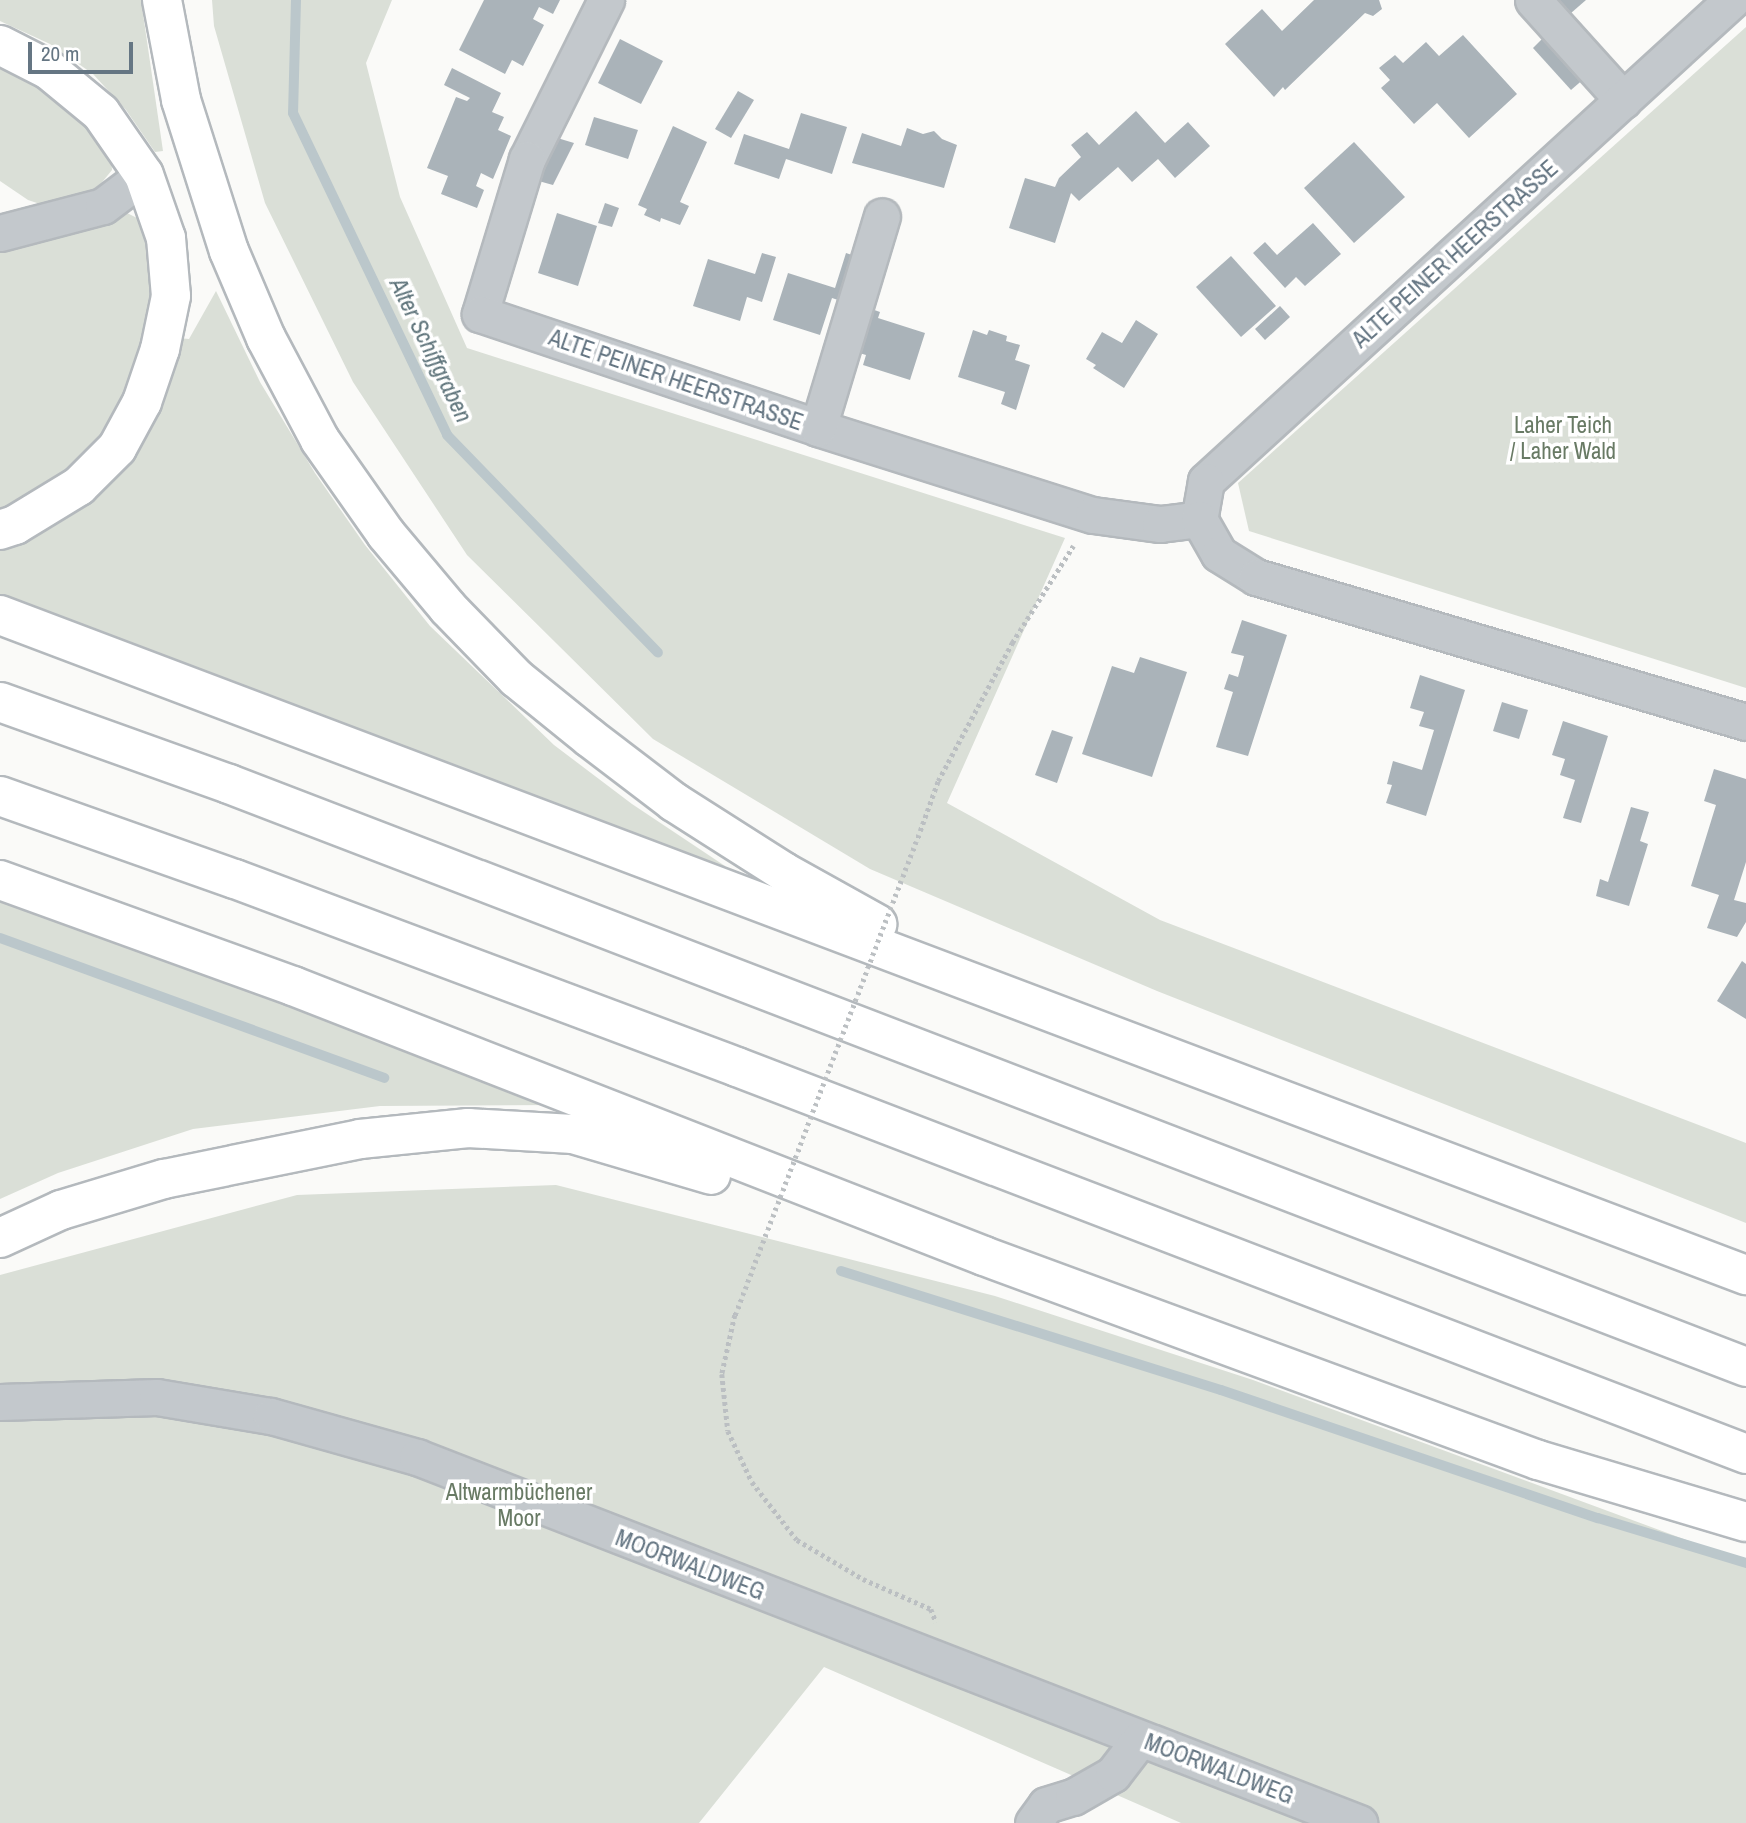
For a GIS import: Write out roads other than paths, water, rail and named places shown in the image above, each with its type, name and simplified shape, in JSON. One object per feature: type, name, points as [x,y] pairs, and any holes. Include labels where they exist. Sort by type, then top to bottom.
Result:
[{"type":"highway","points":[[162,0],[181,100],[229,251],[266,338],[320,440],[386,534],[439,597],[516,678],[674,802],[784,872],[986,985]]},
{"type":"highway","points":[[0,45],[49,70],[101,113],[144,175],[166,238],[170,296],[160,349],[142,402],[117,448],[79,486],[15,525],[0,530]]},
{"type":"highway","points":[[0,615],[986,985],[1746,1275]]},
{"type":"highway","points":[[0,702],[229,784],[1746,1367]]},
{"type":"highway","points":[[0,796],[235,879],[737,1067],[1746,1454]]},
{"type":"highway","points":[[0,821],[235,879]]},
{"type":"highway","points":[[0,880],[293,986],[984,1256],[1538,1460],[1746,1522]]},
{"type":"highway","points":[[0,1238],[61,1210],[164,1179],[360,1139],[468,1128],[573,1133],[675,1163],[880,1236],[984,1256]]},
{"type":"street","name":"ALTE PEINER HEERSTRASSE","points":[[606,0],[527,159],[480,314],[818,428],[1093,516],[1160,524],[1199,519],[1206,481],[1732,0]]},
{"type":"street","points":[[1533,0],[1623,100]]},
{"type":"street","points":[[0,233],[103,206],[144,175]]},
{"type":"street","points":[[818,428],[882,216]]},
{"type":"street","points":[[1199,519],[1219,554],[1256,577],[1746,722]]},
{"type":"street","name":"MOORWALDWEG","points":[[0,1402],[157,1397],[298,1423],[417,1457],[1359,1823]]},
{"type":"street","points":[[1033,1823],[1046,1805],[1073,1797],[1113,1774],[1140,1739]]},
{"type":"waterway","name":"Alter Schiffgraben","points":[[296,0],[293,113],[447,435],[658,653]]},
{"type":"waterway","points":[[0,938],[384,1078]]},
{"type":"waterway","points":[[841,1271],[1221,1390],[1598,1518],[1746,1563]]},
{"type":"park label","name":"Laher Teich / Laher Wald","points":[[1563,438]]},
{"type":"park label","name":"Altwarmbüchener Moor","points":[[519,1505]]}]
